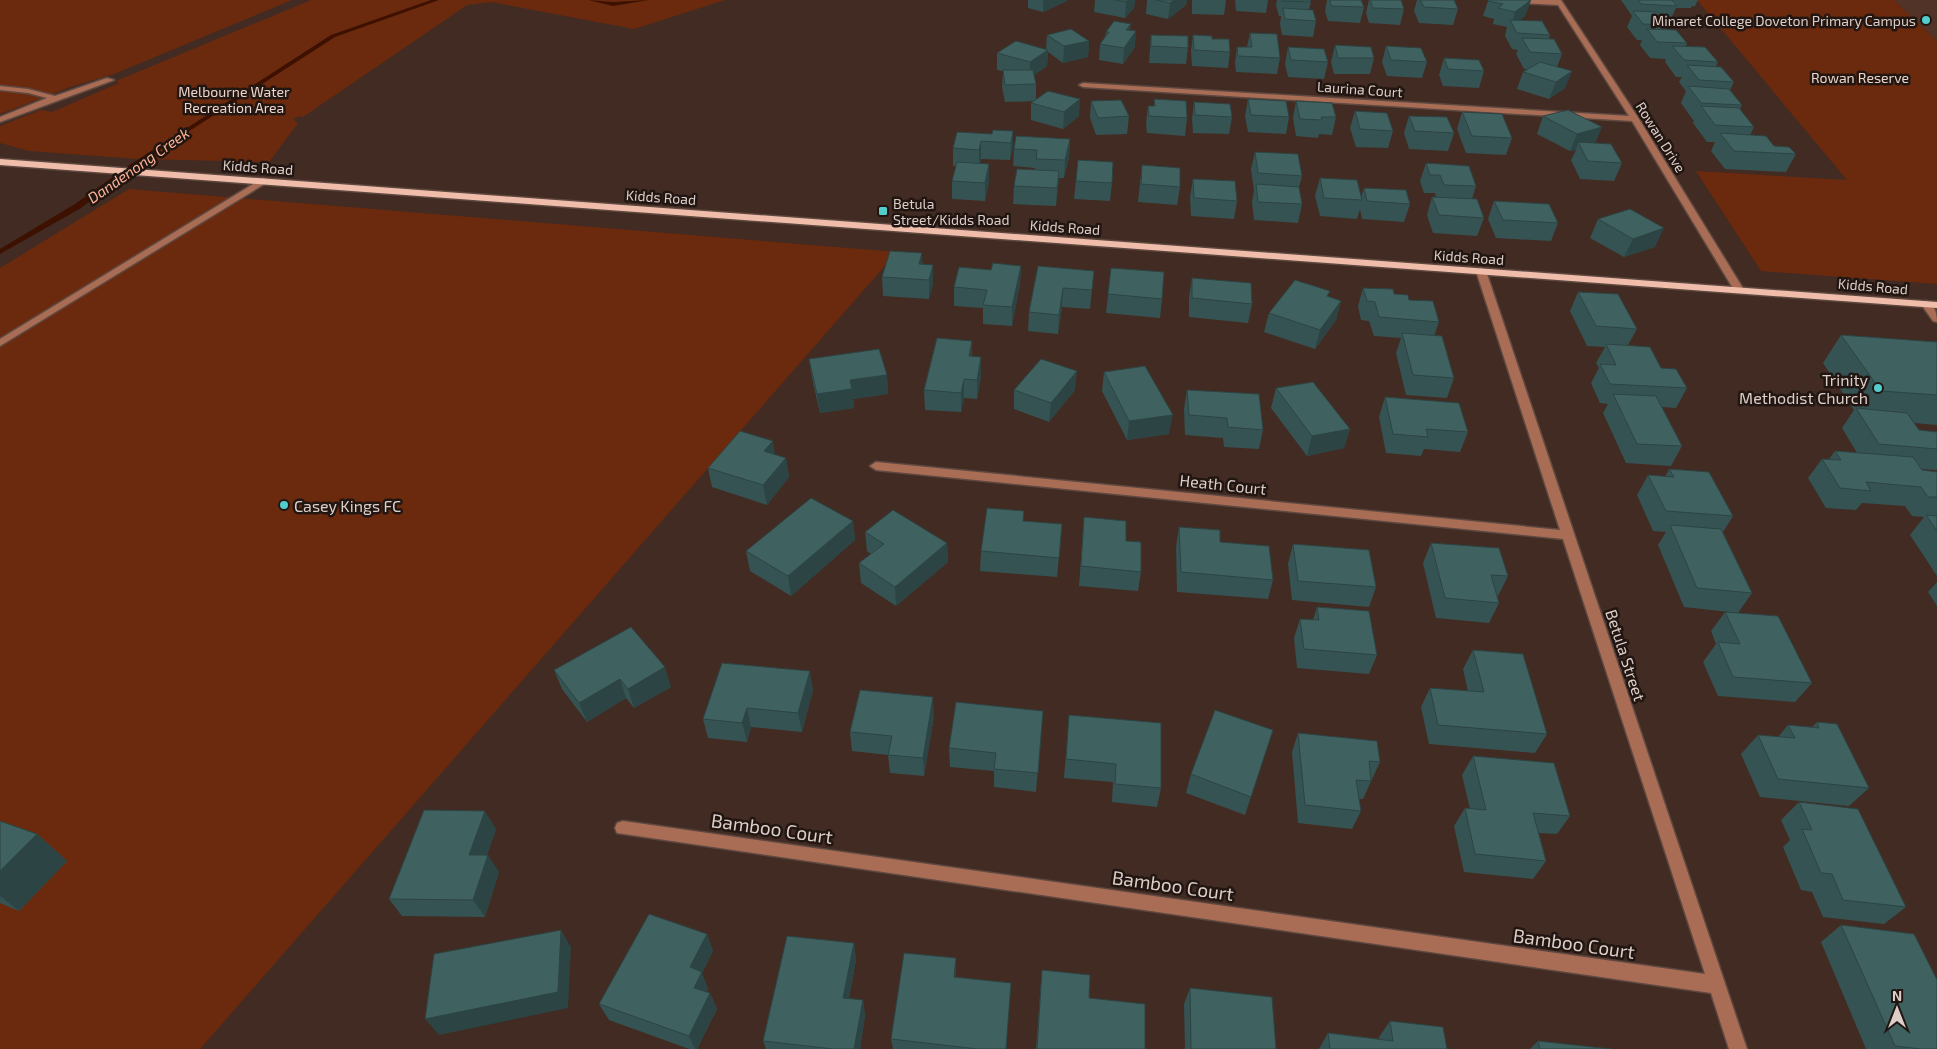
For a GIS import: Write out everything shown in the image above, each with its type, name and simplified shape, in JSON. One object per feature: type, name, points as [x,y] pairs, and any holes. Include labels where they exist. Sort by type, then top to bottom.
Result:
[{"type":"main road","name":"Kidds Road","points":[[0,162],[1937,305]]},
{"type":"street","points":[[1501,0],[1559,2]]},
{"type":"street","name":"Rowan Drive","points":[[1559,2],[1634,119],[1739,290]]},
{"type":"street","points":[[0,120],[55,98],[110,80]]},
{"type":"street","name":"Laurina Court","points":[[1083,85],[1634,119]]},
{"type":"street","points":[[0,88],[28,91],[55,98]]},
{"type":"street","points":[[0,343],[262,181]]},
{"type":"street","name":"Betula Street","points":[[1481,271],[1738,1049]]},
{"type":"street","points":[[1926,304],[1937,319]]},
{"type":"street","name":"Heath Court","points":[[876,466],[1567,535]]},
{"type":"street","name":"Bamboo Court","points":[[623,828],[1717,985]]},
{"type":"shaded area","name":"Minaret College Doveton Primary Campus","points":[[1894,0],[1937,0],[1937,41]]},
{"type":"green space","points":[[0,0],[292,0],[114,74],[73,86],[0,114]]},
{"type":"green space","name":"Melbourne Water Recreation Area","points":[[311,0],[725,0],[634,29],[491,2],[467,5],[303,117],[299,116],[293,119],[298,123],[269,162],[137,159],[29,151],[0,143],[0,126],[41,110],[52,112],[119,83],[116,81]]},
{"type":"green space","name":"Rowan Reserve","points":[[1697,0],[1894,0],[1937,41],[1937,284],[1761,271],[1696,171],[1847,180]]},
{"type":"green space","points":[[129,189],[897,252],[200,1049],[0,1049],[0,268]]},
{"type":"building","points":[[1156,0],[1174,0],[1170,3]]},
{"type":"building","points":[[1310,0],[1311,2],[1282,1]]},
{"type":"building","points":[[1330,0],[1361,0],[1364,7],[1331,6]]},
{"type":"building","points":[[1370,0],[1401,0],[1404,9],[1373,8]]},
{"type":"building","points":[[1420,0],[1454,0],[1458,9],[1424,7]]},
{"type":"building","points":[[1488,0],[1531,0],[1515,12],[1498,8],[1503,4]]},
{"type":"building","points":[[1638,0],[1672,0],[1677,6],[1641,4]]},
{"type":"building","points":[[1283,8],[1313,10],[1316,21],[1285,19]]},
{"type":"building","points":[[1633,11],[1658,12],[1668,25],[1643,24]]},
{"type":"building","points":[[1510,20],[1542,21],[1550,35],[1517,33]]},
{"type":"building","points":[[1114,21],[1131,24],[1126,30],[1136,31],[1124,48],[1100,44]]},
{"type":"building","points":[[1071,29],[1089,41],[1064,46],[1047,35]]},
{"type":"building","points":[[1647,29],[1676,30],[1687,43],[1657,42]]},
{"type":"building","points":[[1250,33],[1277,34],[1280,58],[1238,56],[1237,47],[1252,47]]},
{"type":"building","points":[[1151,35],[1188,36],[1188,48],[1151,46]]},
{"type":"building","points":[[1193,35],[1212,36],[1212,39],[1229,39],[1230,52],[1194,50]]},
{"type":"building","points":[[1522,38],[1554,39],[1562,54],[1530,52]]},
{"type":"building","points":[[1016,41],[1048,50],[1030,62],[997,53]]},
{"type":"building","points":[[1335,45],[1371,47],[1374,58],[1338,58]]},
{"type":"building","points":[[1386,46],[1421,48],[1427,62],[1391,60]]},
{"type":"building","points":[[1672,46],[1705,47],[1718,62],[1684,60]]},
{"type":"building","points":[[1288,47],[1324,49],[1328,62],[1291,60]]},
{"type":"building","points":[[1444,58],[1479,60],[1484,71],[1448,69]]},
{"type":"building","points":[[1540,62],[1572,71],[1556,82],[1523,72]]},
{"type":"building","points":[[1687,65],[1721,67],[1734,82],[1699,80]]},
{"type":"building","points":[[1003,70],[1033,70],[1036,84],[1005,85]]},
{"type":"building","points":[[1688,86],[1729,89],[1742,105],[1701,103]]},
{"type":"building","points":[[1048,91],[1080,99],[1064,112],[1031,103]]},
{"type":"building","points":[[1154,99],[1186,101],[1187,118],[1149,116],[1148,106],[1155,106]]},
{"type":"building","points":[[1248,99],[1286,101],[1289,117],[1251,115]]},
{"type":"building","points":[[1121,100],[1129,116],[1098,118],[1091,101]]},
{"type":"building","points":[[1296,101],[1332,103],[1336,117],[1321,117],[1322,120],[1300,119]]},
{"type":"building","points":[[1194,102],[1230,104],[1232,117],[1195,115]]},
{"type":"building","points":[[1701,106],[1739,108],[1754,127],[1715,125]]},
{"type":"building","points":[[1568,110],[1602,127],[1577,134],[1543,116]]},
{"type":"building","points":[[1355,111],[1387,113],[1393,131],[1360,129]]},
{"type":"building","points":[[1462,112],[1502,114],[1512,138],[1472,136]]},
{"type":"building","points":[[1409,116],[1447,117],[1454,133],[1415,131]]},
{"type":"building","points":[[993,130],[1013,131],[1011,143],[981,141],[979,150],[953,148],[957,132],[992,134]]},
{"type":"building","points":[[1720,133],[1766,136],[1774,146],[1789,147],[1796,154],[1734,151]]},
{"type":"building","points":[[1016,136],[1070,139],[1065,160],[1036,159],[1037,150],[1014,149]]},
{"type":"building","points":[[1578,142],[1611,144],[1622,163],[1588,161]]},
{"type":"building","points":[[1255,152],[1298,154],[1302,176],[1258,173]]},
{"type":"building","points":[[1078,160],[1113,162],[1112,183],[1076,181]]},
{"type":"building","points":[[957,162],[989,164],[985,183],[952,181]]},
{"type":"building","points":[[1426,163],[1469,166],[1476,186],[1444,185],[1440,175],[1430,175]]},
{"type":"building","points":[[1142,165],[1180,168],[1180,187],[1141,184]]},
{"type":"building","points":[[1017,169],[1059,171],[1057,188],[1014,186]]},
{"type":"building","points":[[1320,178],[1357,180],[1362,200],[1324,198]]},
{"type":"building","points":[[1193,179],[1235,181],[1237,201],[1194,198]]},
{"type":"building","points":[[1256,184],[1299,187],[1302,204],[1258,202]]},
{"type":"building","points":[[1364,188],[1406,190],[1410,204],[1367,201]]},
{"type":"building","points":[[1432,197],[1477,199],[1484,218],[1439,215]]},
{"type":"building","points":[[1494,201],[1549,204],[1558,223],[1503,220]]},
{"type":"building","points":[[1630,209],[1664,228],[1633,239],[1598,219]]},
{"type":"building","points":[[890,251],[922,253],[919,264],[933,265],[929,280],[882,277]]},
{"type":"building","points":[[993,263],[1021,266],[1012,307],[983,305],[987,290],[954,287],[959,267],[991,270]]},
{"type":"building","points":[[1038,266],[1094,271],[1092,290],[1063,288],[1059,315],[1029,312]]},
{"type":"building","points":[[1111,268],[1164,272],[1162,299],[1108,294]]},
{"type":"building","points":[[1192,278],[1251,283],[1252,304],[1192,298]]},
{"type":"building","points":[[1295,280],[1330,291],[1327,296],[1341,301],[1320,330],[1269,313]]},
{"type":"building","points":[[1363,288],[1393,289],[1394,294],[1408,295],[1409,300],[1433,301],[1439,322],[1379,317],[1375,302],[1367,301]]},
{"type":"building","points":[[1578,292],[1618,294],[1637,329],[1596,326]]},
{"type":"building","points":[[1402,333],[1442,336],[1454,378],[1413,375]]},
{"type":"building","points":[[1841,335],[1937,342],[1937,395],[1881,391]]},
{"type":"building","points":[[937,338],[972,341],[969,356],[981,357],[977,380],[964,379],[961,393],[924,390]]},
{"type":"building","points":[[1606,344],[1650,347],[1661,368],[1676,369],[1687,388],[1610,384],[1600,364],[1616,365]]},
{"type":"building","points":[[879,349],[887,375],[850,380],[852,389],[817,394],[809,359]]},
{"type":"building","points":[[1041,359],[1077,371],[1051,403],[1014,390]]},
{"type":"building","points":[[1145,366],[1173,415],[1129,421],[1104,372]]},
{"type":"building","points":[[1313,382],[1350,429],[1312,436],[1276,388]]},
{"type":"building","points":[[1187,390],[1259,394],[1263,430],[1228,427],[1227,418],[1189,415]]},
{"type":"building","points":[[1613,394],[1656,396],[1682,446],[1637,444]]},
{"type":"building","points":[[1385,397],[1459,403],[1468,432],[1426,429],[1428,437],[1393,434]]},
{"type":"building","points":[[1856,408],[1907,413],[1919,430],[1937,432],[1937,449],[1879,444]]},
{"type":"building","points":[[740,431],[773,441],[764,451],[786,458],[763,485],[708,468]]},
{"type":"building","points":[[1835,451],[1913,457],[1922,470],[1937,472],[1937,497],[1928,497],[1921,487],[1866,482],[1871,491],[1840,488],[1822,459],[1841,460]]},
{"type":"building","points":[[1669,469],[1709,472],[1733,516],[1666,511],[1648,475],[1674,477]]},
{"type":"building","points":[[811,498],[853,521],[788,576],[746,551]]},
{"type":"building","points":[[987,508],[1024,511],[1023,521],[1062,524],[1059,558],[981,551]]},
{"type":"building","points":[[893,510],[947,543],[895,587],[859,563],[884,544],[865,532]]},
{"type":"building","points":[[1926,515],[1937,516],[1937,531]]},
{"type":"building","points":[[1084,517],[1126,521],[1126,541],[1141,542],[1141,572],[1081,566]]},
{"type":"building","points":[[1670,525],[1721,529],[1752,593],[1697,588]]},
{"type":"building","points":[[1179,527],[1220,530],[1220,542],[1269,546],[1273,580],[1181,572]]},
{"type":"building","points":[[1431,543],[1499,548],[1508,576],[1491,575],[1499,603],[1445,598]]},
{"type":"building","points":[[1293,544],[1369,550],[1376,587],[1298,581]]},
{"type":"building","points":[[1317,607],[1369,611],[1377,655],[1304,649],[1300,619],[1319,620]]},
{"type":"building","points":[[1725,612],[1778,616],[1812,683],[1733,677],[1718,642],[1740,644]]},
{"type":"building","points":[[631,627],[665,667],[628,689],[620,679],[579,703],[554,670]]},
{"type":"building","points":[[1473,650],[1523,654],[1547,734],[1438,725],[1430,688],[1484,692]]},
{"type":"building","points":[[722,663],[810,671],[798,713],[747,708],[742,723],[703,719]]},
{"type":"building","points":[[860,690],[933,697],[923,758],[888,755],[892,736],[850,732]]},
{"type":"building","points":[[956,702],[1043,711],[1038,773],[994,769],[996,753],[949,748]]},
{"type":"building","points":[[1215,710],[1273,730],[1251,797],[1191,774]]},
{"type":"building","points":[[1069,715],[1161,723],[1161,788],[1115,784],[1116,764],[1066,759]]},
{"type":"building","points":[[1817,722],[1837,724],[1869,788],[1778,779],[1758,735],[1795,738],[1788,725],[1819,728]]},
{"type":"building","points":[[1298,733],[1377,741],[1380,762],[1369,761],[1371,781],[1356,780],[1361,811],[1305,805]]},
{"type":"building","points":[[1473,756],[1554,763],[1570,816],[1533,813],[1546,861],[1475,854],[1465,808],[1486,810]]},
{"type":"building","points":[[1799,802],[1858,809],[1906,907],[1843,900],[1832,874],[1821,873],[1802,829],[1812,830]]},
{"type":"building","points":[[424,810],[485,811],[469,855],[488,855],[473,900],[389,899]]},
{"type":"building","points":[[0,821],[37,834],[0,871]]},
{"type":"building","points":[[649,914],[707,934],[690,967],[702,972],[694,988],[710,993],[689,1036],[599,1004]]},
{"type":"building","points":[[1841,925],[1914,934],[1937,980],[1937,1049],[1895,1046]]},
{"type":"building","points":[[561,930],[558,992],[425,1019],[434,954]]},
{"type":"building","points":[[787,936],[854,943],[843,998],[863,1000],[854,1049],[834,1049],[763,1041]]},
{"type":"building","points":[[904,953],[956,958],[954,977],[1011,983],[1006,1049],[978,1049],[891,1039]]},
{"type":"building","points":[[1042,970],[1090,975],[1089,998],[1145,1004],[1145,1049],[1037,1049]]},
{"type":"building","points":[[1190,988],[1272,997],[1276,1049],[1191,1049]]},
{"type":"building","points":[[1390,1021],[1443,1027],[1447,1049],[1330,1049],[1328,1033],[1393,1041]]},
{"type":"building","points":[[1538,1041],[1611,1049],[1540,1049]]},
{"type":"waterway","name":"Dandenong Creek","points":[[0,252],[78,206],[130,167],[333,36],[436,0]]},
{"type":"waterway","name":"Dandenong Creek","points":[[591,0],[613,4],[646,0]]},
{"type":"place","name":"Minaret College Doveton Primary Campus","points":[[1926,20]]},
{"type":"place","name":"Betula Street/Kidds Road","points":[[883,211]]},
{"type":"place","name":"Trinity Methodist Church","points":[[1878,388]]},
{"type":"place","name":"Casey Kings FC","points":[[284,505]]}]
